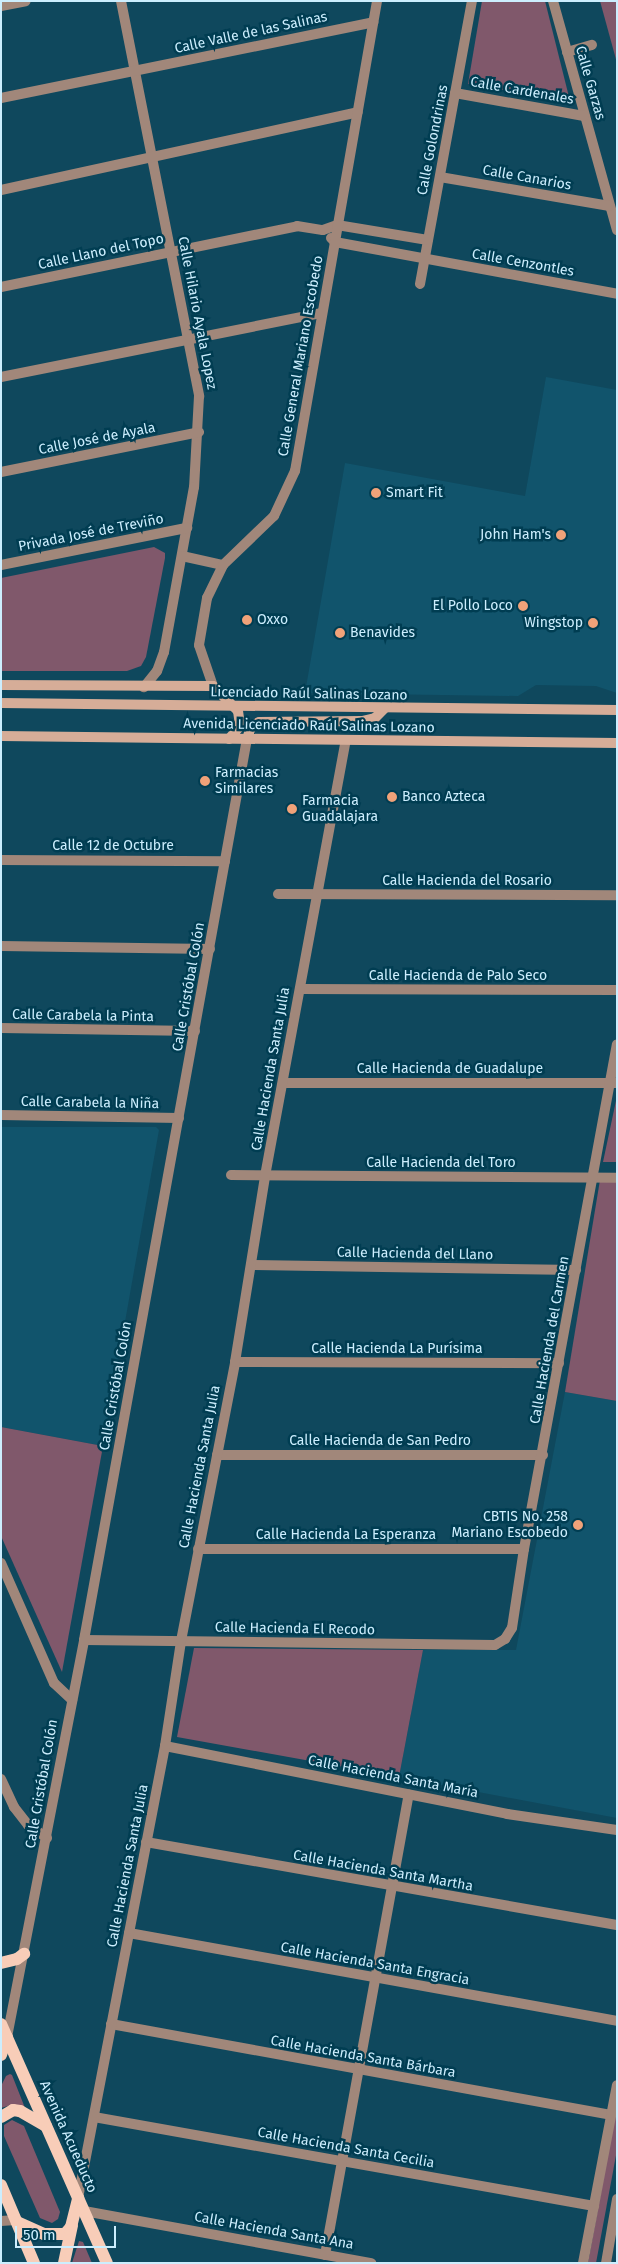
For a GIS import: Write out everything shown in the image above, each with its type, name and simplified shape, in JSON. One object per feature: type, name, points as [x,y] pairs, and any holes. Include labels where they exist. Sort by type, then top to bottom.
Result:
[{"type":"main road","points":[[1,685],[213,686],[235,706],[240,716],[240,726],[229,739]]},
{"type":"main road","name":"Licenciado Raúl Salinas Lozano","points":[[1,703],[384,709],[617,710]]},
{"type":"main road","points":[[247,739],[250,727],[260,722],[362,721],[375,718],[384,709]]},
{"type":"main road","name":"Avenida Licenciado Raúl Salinas Lozano","points":[[1,736],[617,743]]},
{"type":"main road","points":[[1,1963],[18,1959],[24,1954]]},
{"type":"main road","name":"Avenida Acueducto","points":[[1,2024],[107,2263]]},
{"type":"main road","points":[[1,2056],[7,2037]]},
{"type":"main road","points":[[1,2117],[13,2110],[46,2126]]},
{"type":"main road","points":[[1,2185],[34,2263]]},
{"type":"main road","points":[[64,2263],[78,2198]]},
{"type":"main road","points":[[16,2221],[56,2236],[71,2228],[84,2211]]},
{"type":"street","points":[[1,6],[26,1]]},
{"type":"street","name":"Calle Hilario Ayala Lopez","points":[[121,1],[190,340],[199,396],[199,432],[182,556],[161,661],[144,687]]},
{"type":"street","name":"Calle General Mariano Escobedo","points":[[213,686],[199,645],[207,598],[223,565],[274,516],[290,488],[377,1]]},
{"type":"street","name":"Calle Golondrinas","points":[[420,284],[472,1]]},
{"type":"street","name":"Calle Garzas","points":[[553,1],[617,230]]},
{"type":"street","name":"Calle Valle de las Salinas","points":[[1,98],[373,22]]},
{"type":"street","points":[[567,52],[592,45]]},
{"type":"street","name":"Calle Cardenales","points":[[455,93],[584,116]]},
{"type":"street","points":[[1,190],[358,112]]},
{"type":"street","name":"Calle Canarios","points":[[440,177],[610,206]]},
{"type":"street","points":[[337,225],[428,240]]},
{"type":"street","name":"Calle Llano del Topo","points":[[1,286],[276,229],[297,226],[323,230],[337,225]]},
{"type":"street","points":[[323,230],[335,242]]},
{"type":"street","name":"Calle Cenzontles","points":[[335,242],[617,294]]},
{"type":"street","points":[[1,377],[321,313]]},
{"type":"street","name":"Calle José de Ayala","points":[[1,472],[199,432]]},
{"type":"street","name":"Privada José de Treviño","points":[[1,565],[187,528]]},
{"type":"street","points":[[182,556],[223,565]]},
{"type":"street","name":"Calle Cristóbal Colón","points":[[7,2037],[84,1640],[247,739]]},
{"type":"street","name":"Calle Hacienda Santa Julia","points":[[78,2198],[165,1746],[181,1641],[235,1362],[265,1176],[346,741]]},
{"type":"street","name":"Calle 12 de Octubre","points":[[1,860],[225,861]]},
{"type":"street","name":"Calle Hacienda del Rosario","points":[[278,894],[617,896]]},
{"type":"street","points":[[1,946],[210,949]]},
{"type":"street","name":"Calle Hacienda de Palo Seco","points":[[300,988],[617,990]]},
{"type":"street","name":"Calle Carabela la Pinta","points":[[1,1028],[195,1031]]},
{"type":"street","name":"Calle Hacienda del Carmen","points":[[505,1639],[512,1628],[524,1549],[593,1178],[614,1083],[617,1044]]},
{"type":"street","name":"Calle Hacienda de Guadalupe","points":[[283,1084],[614,1083]]},
{"type":"street","name":"Calle Carabela la Niña","points":[[1,1115],[179,1118]]},
{"type":"street","name":"Calle Hacienda del Toro","points":[[231,1175],[617,1178]]},
{"type":"street","name":"Calle Hacienda del Llano","points":[[252,1265],[576,1270]]},
{"type":"street","name":"Calle Hacienda La Purísima","points":[[235,1362],[559,1364]]},
{"type":"street","name":"Calle Hacienda de San Pedro","points":[[217,1455],[543,1455]]},
{"type":"street","name":"Calle Hacienda La Esperanza","points":[[198,1549],[524,1549]]},
{"type":"street","points":[[1,1563],[54,1683],[72,1700]]},
{"type":"street","name":"Calle Hacienda El Recodo","points":[[84,1640],[495,1644],[505,1639]]},
{"type":"street","name":"Calle Hacienda Santa María","points":[[165,1746],[507,1814],[617,1830]]},
{"type":"street","points":[[1,1779],[14,1807],[28,1826],[47,1838]]},
{"type":"street","points":[[325,2254],[394,1888],[409,1794]]},
{"type":"street","name":"Calle Hacienda Santa Martha","points":[[146,1842],[394,1888],[617,1925]]},
{"type":"street","name":"Calle Hacienda Santa Engracia","points":[[129,1933],[617,2021]]},
{"type":"street","name":"Calle Hacienda Santa Bárbara","points":[[111,2024],[360,2071],[611,2115]]},
{"type":"street","points":[[583,2263],[617,2085]]},
{"type":"street","name":"Calle Hacienda Santa Cecilia","points":[[94,2117],[594,2206]]},
{"type":"street","points":[[606,2263],[617,2200]]},
{"type":"street","name":"Calle Hacienda Santa Ana","points":[[84,2211],[370,2263]]},
{"type":"street","points":[[1,2221],[16,2221]]},
{"type":"shaded area","points":[[482,1],[545,1],[569,97],[567,101],[468,84]]},
{"type":"shaded area","points":[[600,1],[617,1],[617,63]]},
{"type":"shaded area","points":[[546,377],[617,390],[617,693],[596,686],[536,685],[518,696],[305,693],[345,463],[525,496]]},
{"type":"shaded area","points":[[154,547],[165,553],[165,558],[146,657],[141,666],[127,671],[1,671],[1,578]]},
{"type":"shaded area","points":[[617,1096],[617,1162],[603,1162]]},
{"type":"shaded area","points":[[1,1127],[156,1127],[159,1130],[103,1446],[1,1427]]},
{"type":"shaded area","points":[[600,1180],[617,1181],[617,1401],[565,1392]]},
{"type":"shaded area","name":"CBTIS No. 258 Mariano Escobedo","points":[[565,1392],[617,1401],[617,1818],[399,1777],[423,1650],[516,1650]]},
{"type":"shaded area","points":[[1,1427],[103,1446],[62,1672],[1,1536]]},
{"type":"shaded area","points":[[194,1648],[423,1650],[399,1777],[177,1737]]},
{"type":"shaded area","points":[[10,2074],[25,2108],[11,2105],[1,2108],[1,2086],[6,2076]]},
{"type":"shaded area","points":[[617,2105],[617,2150],[596,2263],[588,2263]]},
{"type":"shaded area","points":[[12,2120],[24,2126],[60,2212],[58,2219],[52,2223],[40,2218],[4,2136],[4,2125]]},
{"type":"shaded area","points":[[79,2241],[83,2242],[92,2263],[72,2263]]},
{"type":"place","name":"Smart Fit","points":[[376,493]]},
{"type":"place","name":"John Ham's","points":[[561,535]]},
{"type":"place","name":"El Pollo Loco","points":[[523,606]]},
{"type":"place","name":"Oxxo","points":[[247,620]]},
{"type":"place","name":"Wingstop","points":[[593,623]]},
{"type":"place","name":"Benavides","points":[[340,633]]},
{"type":"place","name":"Farmacias Similares","points":[[205,781]]},
{"type":"place","name":"Banco Azteca","points":[[392,797]]},
{"type":"place","name":"Farmacia Guadalajara","points":[[292,809]]},
{"type":"place","name":"CBTIS No. 258 Mariano Escobedo","points":[[578,1525]]}]
